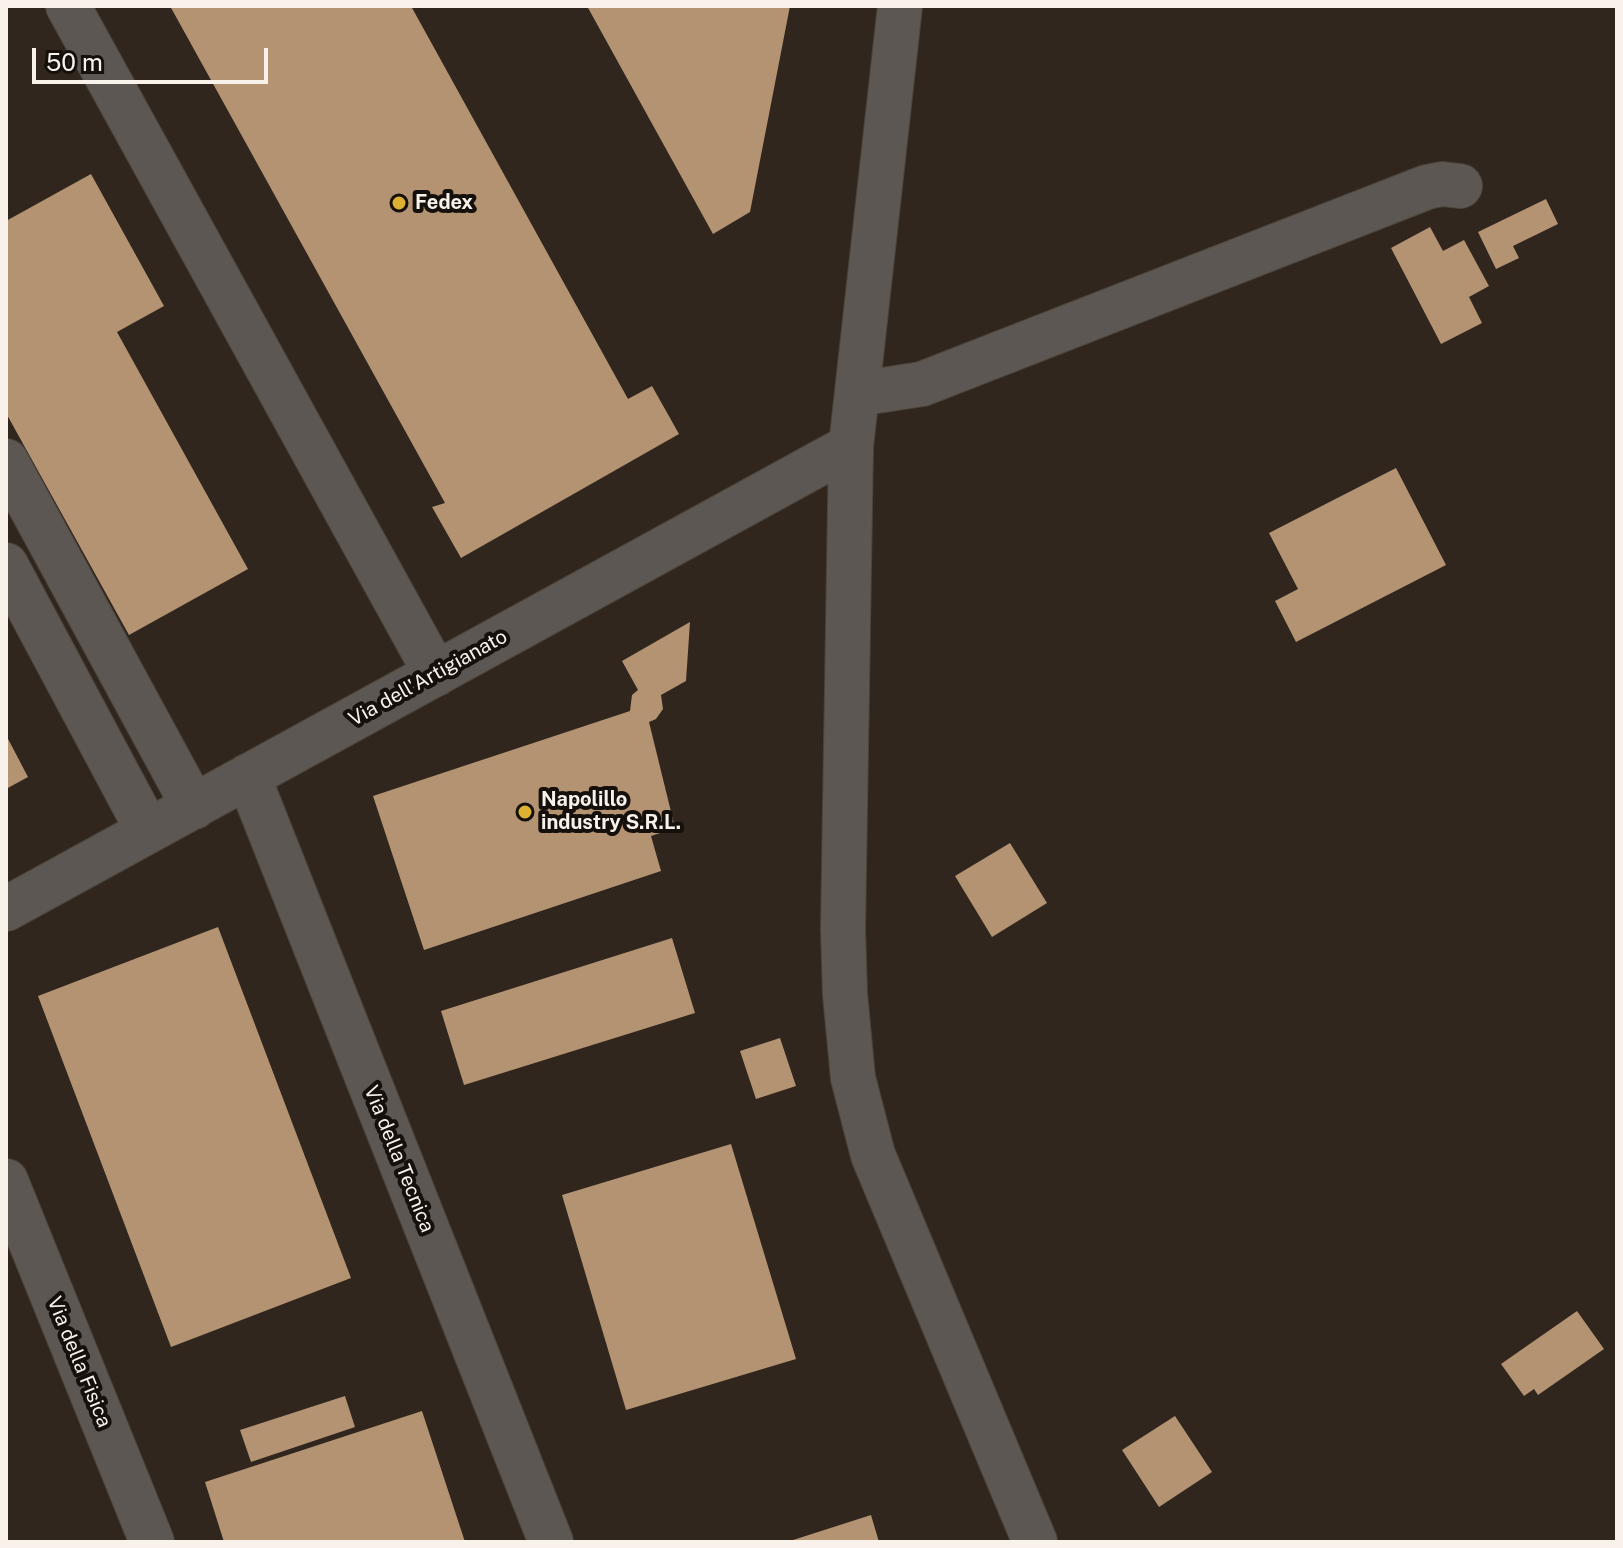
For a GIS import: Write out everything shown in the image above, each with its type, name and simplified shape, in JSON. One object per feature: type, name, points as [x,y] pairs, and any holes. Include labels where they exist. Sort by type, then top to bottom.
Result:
[{"type":"street","points":[[68,6],[436,674]]},
{"type":"street","points":[[900,6],[851,446],[843,929],[845,994],[853,1078],[865,1131],[882,1180],[1035,1542]]},
{"type":"street","points":[[857,394],[922,384],[1427,187],[1442,184],[1460,186]]},
{"type":"street","name":"Via dell'Artigianato","points":[[6,909],[851,446]]},
{"type":"street","points":[[6,461],[194,807]]},
{"type":"street","points":[[6,565],[148,831]]},
{"type":"street","name":"Via della Tecnica","points":[[248,776],[551,1542]]},
{"type":"street","name":"Via della Fisica","points":[[6,1181],[152,1542]]},
{"type":"building","name":"Fedex","points":[[170,6],[411,6],[628,399],[652,386],[679,434],[461,558],[432,507],[445,503]]},
{"type":"building","points":[[587,6],[790,6],[750,212],[713,234]]},
{"type":"building","points":[[91,174],[164,306],[117,332],[248,569],[129,635],[6,413],[6,221]]},
{"type":"building","points":[[1546,199],[1558,224],[1513,246],[1519,258],[1496,269],[1478,232]]},
{"type":"building","points":[[1430,227],[1443,251],[1464,240],[1489,286],[1469,297],[1482,323],[1441,344],[1391,248]]},
{"type":"building","points":[[1396,468],[1446,565],[1296,642],[1275,601],[1298,589],[1269,533]]},
{"type":"building","name":"Napolillo industry S.R.L.","points":[[690,622],[686,681],[661,695],[663,709],[656,719],[649,722],[675,828],[651,836],[661,871],[424,950],[373,796],[630,711],[632,695],[638,690],[622,661]]},
{"type":"building","points":[[6,735],[28,777],[6,789]]},
{"type":"building","points":[[1010,843],[1047,903],[992,937],[955,876]]},
{"type":"building","points":[[218,927],[351,1278],[171,1347],[38,996]]},
{"type":"building","points":[[672,938],[695,1013],[464,1085],[441,1011]]},
{"type":"building","points":[[780,1038],[796,1086],[756,1099],[740,1051]]},
{"type":"building","points":[[731,1144],[796,1359],[626,1410],[562,1195]]},
{"type":"building","points":[[1577,1311],[1604,1349],[1538,1395],[1534,1389],[1524,1396],[1501,1364]]},
{"type":"building","points":[[345,1396],[355,1427],[251,1462],[240,1430]]},
{"type":"building","points":[[422,1411],[465,1542],[224,1542],[205,1482]]},
{"type":"building","points":[[1175,1416],[1212,1472],[1159,1507],[1122,1450]]},
{"type":"building","points":[[871,1515],[879,1542],[790,1542],[790,1541]]},
{"type":"place","name":"Fedex","points":[[399,203]]},
{"type":"place","name":"Napolillo industry S.R.L.","points":[[525,812]]}]
